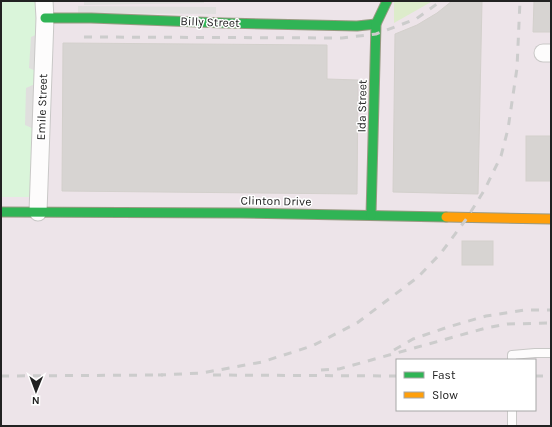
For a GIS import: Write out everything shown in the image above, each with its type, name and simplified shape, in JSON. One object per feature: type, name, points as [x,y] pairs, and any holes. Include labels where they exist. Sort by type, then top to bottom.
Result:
[{"type":"main road","name":"Ida Street","points":[[371,215],[376,24],[387,1]]},
{"type":"main road","name":"Billy Street","points":[[44,8],[91,18],[357,26],[376,24]]},
{"type":"main road","name":"Clinton Drive","points":[[1,212],[241,213],[551,219]]},
{"type":"street","name":"Emile Street","points":[[38,212],[44,8]]},
{"type":"lane","points":[[512,358],[551,353]]},
{"type":"lane","points":[[512,411],[512,426]]},
{"type":"shaded area","points":[[1,1],[551,1],[551,426],[1,426]]},
{"type":"shaded area","points":[[84,1],[204,1],[204,3],[84,5]]},
{"type":"shaded area","points":[[78,6],[216,7],[216,14],[78,13]]},
{"type":"shaded area","points":[[38,34],[36,71],[29,68],[31,37]]},
{"type":"shaded area","points":[[35,84],[34,129],[25,125],[26,88]]},
{"type":"green space","points":[[1,1],[36,1],[38,34],[32,197],[1,197]]},
{"type":"green space","points":[[394,1],[428,1],[431,2],[394,23]]},
{"type":"building","points":[[452,1],[482,1],[478,194],[393,192],[395,34],[417,25],[437,13]]},
{"type":"building","points":[[534,1],[551,1],[551,32],[533,32]]},
{"type":"building","points":[[63,43],[327,45],[327,79],[358,80],[357,194],[62,191]]},
{"type":"building","points":[[526,136],[551,136],[551,181],[526,181]]},
{"type":"building","points":[[462,241],[493,241],[493,265],[462,265]]},
{"type":"railway","points":[[84,37],[342,38],[376,34],[416,19],[441,1]]},
{"type":"railway","points":[[158,375],[202,373],[262,362],[312,346],[357,323],[418,277],[441,253],[467,218],[485,189],[501,156],[508,129],[517,68],[520,1]]},
{"type":"railway","points":[[394,350],[413,339],[486,316],[524,310],[551,310]]},
{"type":"railway","points":[[321,370],[339,369],[486,328],[507,324],[551,323]]},
{"type":"railway","points":[[1,376],[163,375]]},
{"type":"railway","points":[[213,375],[396,376]]},
{"type":"railway","points":[[536,376],[551,376]]},
{"type":"traffic: fast","points":[[371,215],[376,24],[387,1]]},
{"type":"traffic: fast","points":[[45,18],[357,26],[376,24]]},
{"type":"traffic: fast","points":[[1,212],[241,213],[446,217]]},
{"type":"traffic: slow","points":[[446,217],[551,219]]}]
